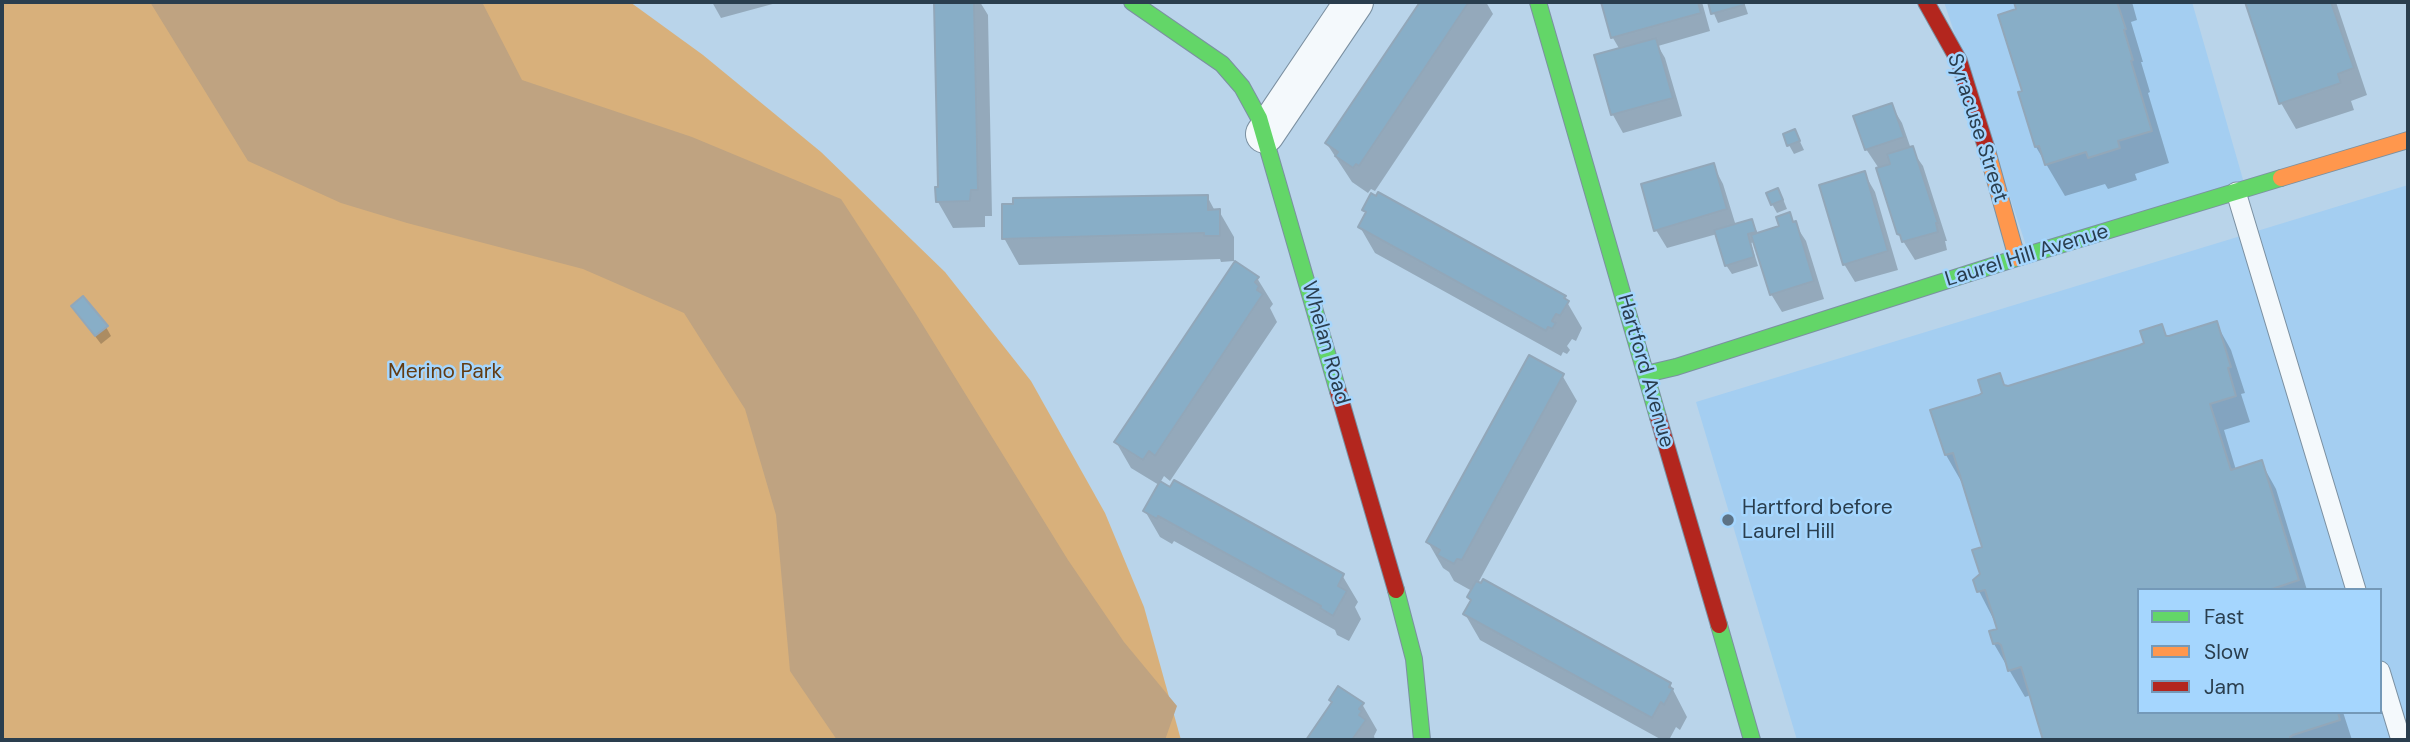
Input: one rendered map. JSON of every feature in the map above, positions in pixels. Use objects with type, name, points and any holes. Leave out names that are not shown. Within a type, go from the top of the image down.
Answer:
[{"type":"street","name":"Whelan Road","points":[[1132,2],[1212,56],[1232,74],[1251,101],[1265,134],[1404,616],[1414,659],[1422,740]]},
{"type":"street","points":[[1265,134],[1354,2]]},
{"type":"street","name":"Hartford Avenue","points":[[1538,2],[1752,740]]},
{"type":"street","name":"Syracuse Street","points":[[1926,2],[1959,61],[2017,258]]},
{"type":"street","name":"Laurel Hill Avenue","points":[[1646,374],[1676,367],[2017,258],[2408,141]]},
{"type":"lane","points":[[2236,192],[2355,588]]},
{"type":"lane","points":[[2382,678],[2401,740]]},
{"type":"shaded area","points":[[150,2],[482,2],[522,80],[692,137],[841,199],[916,314],[1068,560],[1124,642],[1177,706],[1165,740],[837,740],[790,671],[776,515],[745,409],[684,313],[583,269],[341,203],[248,161]]},
{"type":"shaded area","points":[[1944,2],[2192,2],[2246,190],[2030,257]]},
{"type":"shaded area","points":[[2408,185],[2408,740],[1797,740],[1696,402]]},
{"type":"green space","name":"Merino Park","points":[[2,2],[630,2],[703,55],[821,152],[945,272],[1031,381],[1105,513],[1144,607],[1181,740],[2,740]]},
{"type":"building","points":[[934,2],[974,2],[978,190],[971,190],[970,201],[936,202],[935,187],[938,187]]},
{"type":"building","points":[[1420,2],[1469,2],[1359,166],[1356,164],[1353,168],[1335,156],[1338,152],[1325,143]]},
{"type":"building","points":[[1601,2],[1698,2],[1701,13],[1611,38]]},
{"type":"building","points":[[1708,2],[1743,2],[1744,5],[1711,14]]},
{"type":"building","points":[[2014,2],[2117,2],[2152,131],[2118,141],[2120,148],[2088,158],[2086,152],[2045,165],[2039,146],[2035,147],[2018,92],[2022,91],[1998,15],[2016,9]]},
{"type":"building","points":[[2245,2],[2331,2],[2354,68],[2338,74],[2341,83],[2279,104]]},
{"type":"building","points":[[1656,38],[1673,98],[1611,115],[1594,55]]},
{"type":"building","points":[[1892,103],[1904,137],[1865,150],[1853,116]]},
{"type":"building","points":[[1795,129],[1800,141],[1787,146],[1783,134]]},
{"type":"building","points":[[1913,146],[1938,223],[1938,232],[1902,242],[1876,168],[1890,164],[1887,154]]},
{"type":"building","points":[[1714,163],[1727,209],[1654,231],[1641,184]]},
{"type":"building","points":[[1865,171],[1888,251],[1843,265],[1819,185]]},
{"type":"building","points":[[1778,188],[1783,200],[1771,205],[1766,193]]},
{"type":"building","points":[[1378,192],[1566,296],[1564,298],[1569,301],[1560,316],[1556,314],[1552,321],[1556,323],[1552,329],[1548,327],[1546,331],[1358,227],[1366,212],[1362,210],[1371,193],[1376,196]]},
{"type":"building","points":[[1208,195],[1208,210],[1220,209],[1220,236],[1204,236],[1204,233],[1002,239],[1002,204],[1013,204],[1013,198]]},
{"type":"building","points":[[1790,212],[1793,222],[1796,221],[1814,281],[1770,295],[1751,235],[1779,226],[1776,217]]},
{"type":"building","points":[[1752,219],[1756,232],[1748,234],[1754,257],[1725,266],[1714,230]]},
{"type":"building","points":[[1235,261],[1259,277],[1255,282],[1259,286],[1257,290],[1263,294],[1155,456],[1149,451],[1143,460],[1114,442]]},
{"type":"building","points":[[83,296],[108,326],[95,336],[71,306]]},
{"type":"building","points":[[2217,321],[2231,367],[2228,368],[2236,396],[2210,404],[2231,470],[2262,460],[2299,580],[2275,588],[2137,588],[2137,714],[2338,714],[2340,720],[2293,735],[2291,740],[2043,740],[2021,667],[2008,671],[2001,645],[1993,644],[1989,631],[1997,629],[1985,590],[1977,592],[1973,580],[1980,574],[1972,550],[1982,547],[1953,453],[1945,455],[1930,410],[1979,395],[1982,393],[1978,380],[2000,373],[2004,385],[2008,386],[2140,345],[2144,343],[2140,331],[2162,324],[2166,336]]},
{"type":"building","points":[[1529,355],[1564,374],[1462,560],[1457,559],[1454,564],[1437,555],[1440,550],[1426,542]]},
{"type":"building","points":[[1174,480],[1344,574],[1338,586],[1347,591],[1333,616],[1320,608],[1321,606],[1158,516],[1157,519],[1143,511],[1160,481],[1170,487]]},
{"type":"building","points":[[1483,579],[1671,683],[1669,687],[1673,689],[1664,705],[1661,702],[1652,718],[1463,614],[1471,600],[1467,597],[1476,581],[1481,583]]},
{"type":"building","points":[[1338,686],[1364,703],[1359,709],[1362,711],[1359,715],[1366,720],[1352,740],[1306,740],[1332,702],[1329,700]]},
{"type":"traffic: fast","points":[[1132,2],[1222,64],[1242,87],[1259,118],[1338,391]]},
{"type":"traffic: fast","points":[[1538,2],[1658,417]]},
{"type":"traffic: fast","points":[[1646,374],[1676,367],[2017,258],[2281,178]]},
{"type":"traffic: fast","points":[[1396,590],[1414,659],[1422,740]]},
{"type":"traffic: fast","points":[[1719,625],[1752,740]]},
{"type":"traffic: slow","points":[[2281,178],[2408,140]]},
{"type":"traffic: slow","points":[[1986,147],[2017,258]]},
{"type":"traffic: jam","points":[[1926,2],[1959,61],[1986,147]]},
{"type":"traffic: jam","points":[[1338,391],[1396,590]]},
{"type":"traffic: jam","points":[[1658,417],[1719,625]]},
{"type":"place","name":"Hartford before Laurel Hill","points":[[1728,520]]}]
